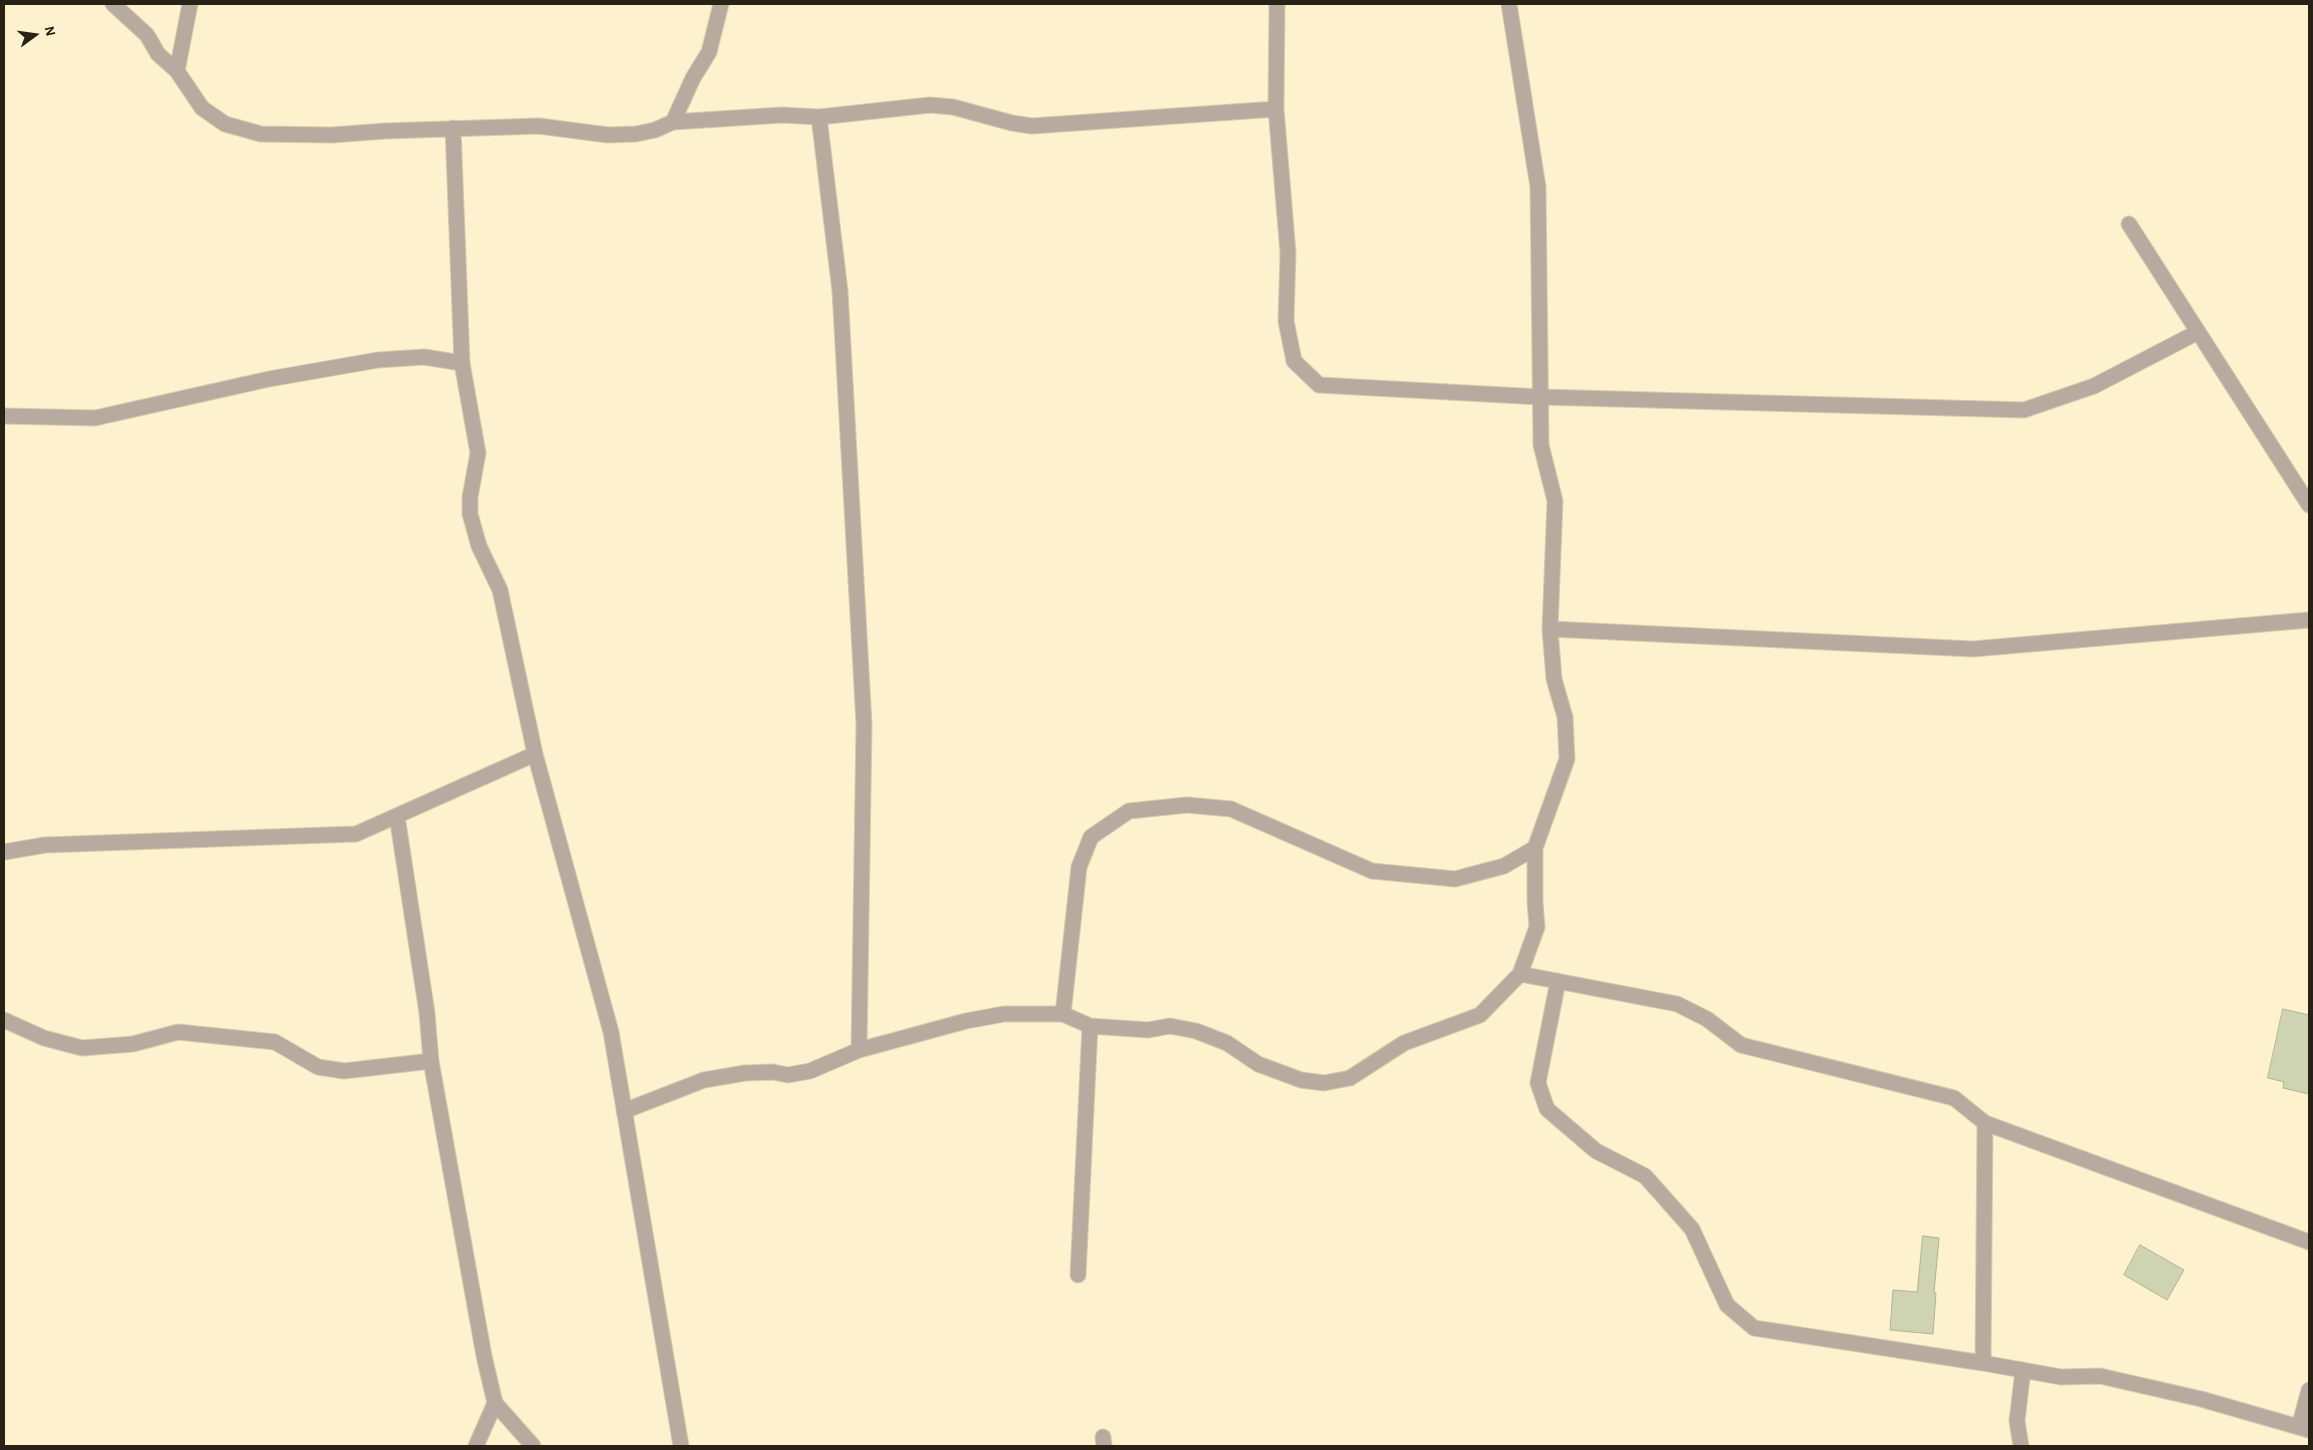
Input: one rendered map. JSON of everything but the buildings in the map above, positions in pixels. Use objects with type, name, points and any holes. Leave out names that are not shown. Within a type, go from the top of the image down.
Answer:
[{"type":"street","points":[[113,4],[147,35],[158,54],[177,71],[202,108],[225,124],[261,134],[332,135],[453,128],[539,126],[608,136],[636,134],[655,130],[673,122],[782,115],[819,117],[930,105],[953,107],[1012,123],[1032,126],[1276,109]]},
{"type":"street","points":[[177,71],[190,4]]},
{"type":"street","points":[[673,122],[693,78],[709,52],[720,4]]},
{"type":"street","points":[[1277,4],[1276,109],[1288,253],[1286,321],[1294,361],[1319,385],[1540,397],[2024,410],[2094,386],[2198,332]]},
{"type":"street","points":[[624,1111],[704,1080],[744,1073],[773,1072],[788,1075],[810,1071],[827,1066],[858,1050],[966,1021],[994,1016],[1063,1014],[1090,1026],[1148,1030],[1170,1026],[1196,1031],[1227,1043],[1258,1064],[1301,1080],[1324,1083],[1350,1078],[1404,1043],[1480,1015],[1520,974],[1537,927],[1535,848],[1567,759],[1564,717],[1554,679],[1550,629],[1555,501],[1541,445],[1538,187],[1509,4]]},
{"type":"street","points":[[819,117],[840,291],[864,724],[858,1050]]},
{"type":"street","points":[[453,128],[462,362],[478,453],[470,497],[470,514],[480,546],[500,590],[535,754],[611,1032],[681,1446]]},
{"type":"street","points":[[2128,224],[2309,505]]},
{"type":"street","points":[[4,416],[95,418],[269,379],[378,360],[424,357],[462,362]]},
{"type":"street","points":[[1550,629],[1973,650],[2309,620]]},
{"type":"street","points":[[4,852],[45,844],[356,834],[535,754]]},
{"type":"street","points":[[1063,1014],[1079,868],[1091,838],[1129,810],[1187,805],[1231,809],[1372,871],[1454,879],[1504,866],[1535,848]]},
{"type":"street","points":[[397,816],[427,1013],[431,1061],[484,1356],[495,1403],[533,1446]]},
{"type":"street","points":[[1520,974],[1677,1004],[1707,1019],[1741,1045],[1954,1098],[1985,1123],[2309,1242]]},
{"type":"street","points":[[1558,981],[1538,1083],[1547,1108],[1596,1151],[1645,1176],[1692,1229],[1727,1305],[1754,1328],[1983,1363],[2061,1377],[2100,1376],[2201,1399],[2304,1428],[2309,1390]]},
{"type":"street","points":[[4,1020],[44,1038],[82,1048],[133,1044],[178,1032],[275,1042],[318,1067],[344,1071],[431,1061]]},
{"type":"street","points":[[1078,1275],[1090,1026]]},
{"type":"street","points":[[1983,1363],[1985,1123]]},
{"type":"street","points":[[2021,1446],[2017,1421],[2023,1370]]},
{"type":"street","points":[[476,1446],[495,1403]]}]
